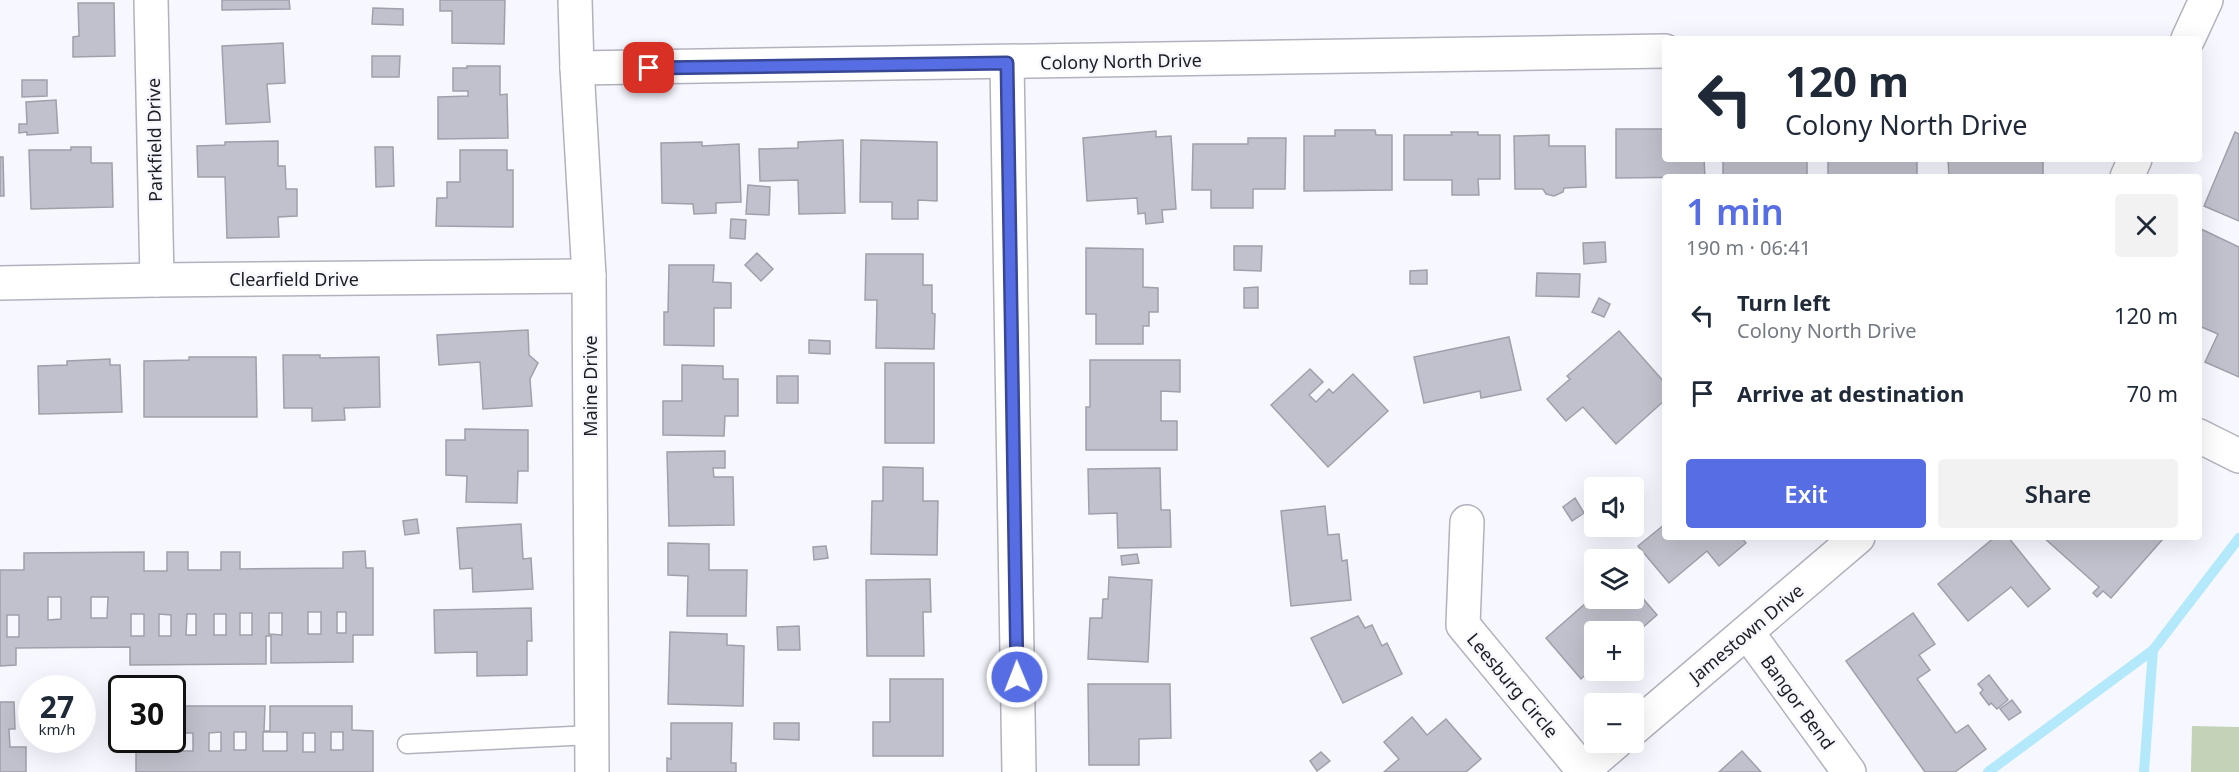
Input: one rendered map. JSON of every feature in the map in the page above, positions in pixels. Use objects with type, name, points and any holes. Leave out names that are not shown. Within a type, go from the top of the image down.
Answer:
[{"type":"street","name":"Parkfield Drive","points":[[151,0],[156,280]]},
{"type":"street","name":"Maine Drive","points":[[575,0],[589,276],[592,772]]},
{"type":"street","points":[[2189,36],[2206,0]]},
{"type":"street","name":"Colony North Drive","points":[[577,68],[1662,51]]},
{"type":"street","points":[[1007,63],[1019,772]]},
{"type":"street","name":"Clearfield Drive","points":[[0,284],[156,280],[589,276]]},
{"type":"street","points":[[2202,438],[2239,456]]},
{"type":"street","name":"Leesburg Circle","points":[[1467,522],[1463,625],[1582,771]]},
{"type":"street","name":"Jamestown Drive","points":[[1644,720],[1854,540]]},
{"type":"street","name":"Bangor Bend","points":[[1747,632],[1849,772]]},
{"type":"street","points":[[1582,771],[1603,753]]},
{"type":"lane","points":[[407,744],[592,735]]},
{"type":"green space","points":[[2192,726],[2239,727],[2239,772],[2191,772]]},
{"type":"building","points":[[222,0],[289,0],[290,9],[222,10]]},
{"type":"building","points":[[440,0],[505,0],[504,44],[452,43],[452,11],[440,11]]},
{"type":"building","points":[[78,3],[114,3],[115,56],[73,57],[73,37],[79,36]]},
{"type":"building","points":[[373,8],[403,9],[403,25],[372,24]]},
{"type":"building","points":[[283,43],[285,83],[267,84],[270,122],[226,124],[222,46]]},
{"type":"building","points":[[372,56],[400,56],[399,77],[372,77]]},
{"type":"building","points":[[467,66],[500,66],[500,95],[507,94],[508,138],[438,139],[438,97],[468,96],[468,91],[453,91],[453,68],[467,68]]},
{"type":"building","points":[[22,80],[47,80],[47,96],[22,97]]},
{"type":"building","points":[[56,100],[58,133],[27,135],[27,132],[19,133],[19,124],[27,124],[26,102]]},
{"type":"building","points":[[1616,129],[1662,129],[1662,162],[1704,162],[1705,174],[1662,174],[1662,177],[1616,178]]},
{"type":"building","points":[[1335,130],[1375,130],[1376,135],[1392,135],[1392,190],[1304,191],[1304,136],[1335,136]]},
{"type":"building","points":[[1156,131],[1156,137],[1171,136],[1176,209],[1162,210],[1163,222],[1146,224],[1145,213],[1138,214],[1137,198],[1087,201],[1083,138]]},
{"type":"building","points":[[1451,132],[1500,135],[1500,179],[1478,179],[1479,195],[1452,195],[1452,180],[1404,180],[1404,135],[1452,135]]},
{"type":"building","points":[[2235,132],[2239,134],[2239,221],[2204,206]]},
{"type":"building","points":[[1549,135],[1549,146],[1585,146],[1586,187],[1564,188],[1563,192],[1554,196],[1546,194],[1543,189],[1515,189],[1514,136]]},
{"type":"building","points":[[1248,138],[1286,138],[1285,189],[1253,189],[1253,208],[1211,208],[1211,190],[1192,190],[1193,144],[1248,144]]},
{"type":"building","points":[[843,140],[845,213],[799,214],[798,180],[760,181],[759,149],[798,148],[798,142]]},
{"type":"building","points":[[861,140],[937,142],[937,201],[918,200],[918,219],[892,219],[892,202],[860,202]]},
{"type":"building","points":[[278,141],[278,166],[285,166],[286,189],[297,189],[297,216],[278,217],[279,237],[227,238],[225,177],[198,177],[197,146],[225,145],[225,142]]},
{"type":"building","points":[[702,142],[702,146],[739,144],[741,202],[716,203],[716,213],[694,214],[693,204],[662,203],[661,143]]},
{"type":"building","points":[[71,147],[91,147],[91,163],[112,163],[113,207],[31,209],[29,150],[71,150]]},
{"type":"building","points":[[375,147],[393,147],[394,186],[376,187]]},
{"type":"building","points":[[460,150],[507,150],[507,170],[513,170],[513,227],[436,226],[437,198],[447,198],[447,182],[460,182]]},
{"type":"building","points":[[0,157],[3,157],[4,196],[0,196]]},
{"type":"building","points":[[1723,162],[1807,162],[1807,174],[1723,174]]},
{"type":"building","points":[[1828,162],[1917,162],[1917,174],[1828,174]]},
{"type":"building","points":[[1948,162],[2043,162],[2043,174],[1949,174]]},
{"type":"building","points":[[748,185],[770,187],[769,215],[746,214]]},
{"type":"building","points":[[731,219],[746,220],[745,239],[730,238]]},
{"type":"building","points":[[2202,229],[2239,247],[2239,377],[2205,362],[2218,334],[2202,327]]},
{"type":"building","points":[[1605,242],[1606,262],[1584,264],[1583,243]]},
{"type":"building","points":[[1234,246],[1262,246],[1261,271],[1234,270]]},
{"type":"building","points":[[1086,248],[1143,249],[1143,287],[1158,288],[1158,312],[1149,312],[1149,326],[1143,326],[1143,344],[1096,344],[1096,314],[1086,314]]},
{"type":"building","points":[[757,253],[773,269],[761,281],[745,265]]},
{"type":"building","points":[[866,254],[923,254],[923,285],[932,285],[932,313],[935,314],[934,349],[876,348],[877,300],[865,300]]},
{"type":"building","points":[[669,265],[714,265],[713,282],[731,283],[731,308],[714,308],[714,346],[664,345],[664,312],[668,312]]},
{"type":"building","points":[[1427,270],[1427,284],[1410,284],[1410,271]]},
{"type":"building","points":[[1537,273],[1580,274],[1579,297],[1536,296]]},
{"type":"building","points":[[1258,287],[1258,308],[1244,308],[1244,288]]},
{"type":"building","points":[[1599,298],[1610,304],[1604,317],[1592,312]]},
{"type":"building","points":[[528,330],[529,355],[538,363],[530,379],[532,406],[483,409],[480,362],[439,365],[437,335]]},
{"type":"building","points":[[1619,331],[1662,380],[1662,403],[1616,444],[1583,407],[1566,421],[1547,399],[1570,379],[1567,376]]},
{"type":"building","points":[[1509,337],[1521,390],[1481,398],[1480,391],[1424,403],[1414,357]]},
{"type":"building","points":[[809,340],[830,341],[830,354],[809,353]]},
{"type":"building","points":[[283,355],[320,355],[320,358],[379,357],[380,407],[344,408],[345,420],[312,421],[312,408],[284,408]]},
{"type":"building","points":[[189,357],[256,357],[257,417],[144,417],[144,361],[189,360]]},
{"type":"building","points":[[110,359],[110,365],[120,365],[122,412],[39,414],[38,366],[67,365],[67,361]]},
{"type":"building","points":[[1090,360],[1180,360],[1180,392],[1161,391],[1161,421],[1177,421],[1177,450],[1086,450],[1086,407],[1090,407]]},
{"type":"building","points":[[885,363],[934,363],[934,443],[885,443]]},
{"type":"building","points":[[682,365],[723,366],[723,379],[738,379],[738,416],[725,416],[724,436],[663,435],[663,401],[682,401]]},
{"type":"building","points":[[1310,369],[1323,382],[1309,395],[1316,402],[1329,389],[1333,393],[1353,374],[1388,411],[1328,467],[1271,405]]},
{"type":"building","points":[[777,376],[798,376],[798,403],[777,403]]},
{"type":"building","points":[[465,429],[528,430],[528,471],[518,471],[517,503],[466,502],[467,476],[446,475],[446,440],[465,440]]},
{"type":"building","points":[[725,451],[725,468],[713,468],[714,477],[733,477],[734,525],[669,526],[667,452]]},
{"type":"building","points":[[883,467],[923,468],[923,501],[938,501],[937,555],[871,554],[872,501],[883,501]]},
{"type":"building","points":[[1160,468],[1161,510],[1170,510],[1171,547],[1118,548],[1117,513],[1089,514],[1088,469]]},
{"type":"building","points":[[1575,498],[1584,513],[1572,521],[1563,507]]},
{"type":"building","points":[[1325,506],[1328,535],[1339,534],[1342,561],[1347,560],[1351,600],[1291,606],[1281,511]]},
{"type":"building","points":[[417,519],[419,533],[405,535],[403,521]]},
{"type":"building","points":[[521,524],[523,559],[531,558],[533,589],[473,592],[472,568],[460,569],[457,528]]},
{"type":"building","points":[[1662,526],[1662,540],[1744,540],[1746,543],[1719,566],[1707,551],[1669,583],[1644,553],[1644,549],[1638,546]]},
{"type":"building","points":[[1991,540],[2010,540],[2050,589],[2028,607],[2011,587],[1968,621],[1938,584]]},
{"type":"building","points":[[2046,540],[2162,540],[2111,598],[2103,591],[2097,597],[2093,593],[2099,587]]},
{"type":"building","points":[[668,543],[709,544],[709,570],[747,570],[746,616],[687,616],[688,576],[668,575]]},
{"type":"building","points":[[826,546],[828,558],[814,560],[813,547]]},
{"type":"building","points":[[365,551],[366,568],[373,568],[373,635],[353,635],[353,662],[271,663],[271,636],[266,636],[266,664],[130,665],[130,647],[16,648],[16,665],[0,666],[0,570],[24,570],[24,553],[144,552],[144,571],[167,571],[167,552],[188,552],[188,570],[221,570],[221,552],[240,552],[240,569],[343,568],[343,552]],"holes":[[[48,597],[61,597],[61,619],[48,620]],[[91,597],[108,597],[107,618],[91,618]],[[308,612],[321,612],[321,634],[308,634]],[[337,612],[346,612],[346,633],[337,633]],[[240,613],[252,613],[252,635],[240,635]],[[269,613],[282,613],[282,635],[269,634]],[[131,614],[144,614],[144,636],[131,636]],[[159,614],[171,615],[171,636],[159,636]],[[187,614],[196,614],[196,635],[186,635]],[[214,614],[226,614],[226,635],[214,635]],[[7,615],[19,615],[19,637],[7,637]]]},
{"type":"building","points":[[1137,554],[1139,563],[1122,565],[1121,556]]},
{"type":"building","points":[[1109,577],[1152,580],[1148,662],[1088,659],[1090,618],[1102,618],[1103,599],[1108,599]]},
{"type":"building","points":[[930,579],[931,612],[923,612],[924,656],[867,656],[866,580]]},
{"type":"building","points":[[1644,600],[1657,615],[1644,626],[1644,621],[1584,621],[1584,676],[1581,679],[1546,638],[1584,605],[1584,609],[1644,609]]},
{"type":"building","points":[[531,608],[532,641],[527,641],[527,675],[477,676],[477,652],[435,653],[434,610]]},
{"type":"building","points":[[1913,613],[1935,644],[1919,655],[1930,670],[1917,679],[1956,733],[1968,725],[1986,749],[1955,772],[1925,772],[1846,661]]},
{"type":"building","points":[[1358,616],[1365,628],[1372,625],[1382,646],[1387,643],[1402,674],[1343,703],[1311,638]]},
{"type":"building","points":[[799,626],[800,650],[778,650],[777,627]]},
{"type":"building","points":[[670,632],[727,634],[727,645],[744,646],[743,706],[668,704]]},
{"type":"building","points":[[1989,675],[2008,700],[1997,709],[1991,703],[1989,705],[1980,693],[1983,690],[1978,684]]},
{"type":"building","points":[[890,679],[943,679],[943,756],[873,756],[873,722],[890,722]]},
{"type":"building","points":[[1088,684],[1170,684],[1171,738],[1139,739],[1139,765],[1089,765]]},
{"type":"building","points":[[2012,700],[2021,712],[2009,720],[2000,709]]},
{"type":"building","points":[[0,702],[14,702],[15,729],[9,729],[10,747],[18,747],[18,753],[26,753],[26,772],[0,772]]},
{"type":"building","points":[[186,706],[265,706],[264,731],[270,731],[270,706],[352,706],[352,730],[373,731],[373,772],[136,772],[136,753],[193,751],[193,733],[186,733]],"holes":[[[221,732],[221,751],[209,751],[209,733]],[[234,732],[246,732],[246,750],[234,750]],[[263,732],[287,732],[287,751],[263,751]],[[331,732],[343,732],[343,750],[331,750]],[[303,733],[315,733],[315,752],[303,752]]]},
{"type":"building","points":[[1412,717],[1427,735],[1446,719],[1481,759],[1466,772],[1384,772],[1399,759],[1384,742]]},
{"type":"building","points":[[671,723],[732,723],[731,763],[736,763],[736,772],[667,772],[667,758],[671,759]]},
{"type":"building","points":[[774,723],[799,723],[799,740],[774,739]]},
{"type":"building","points":[[1742,751],[1761,772],[1719,772]]},
{"type":"building","points":[[1321,752],[1330,761],[1317,771],[1310,761]]},
{"type":"waterway","points":[[1988,772],[2153,650],[2239,538]]},
{"type":"waterway","points":[[2144,772],[2153,650]]},
{"type":"route","points":[[649,68],[1007,63],[1017,677]]}]
